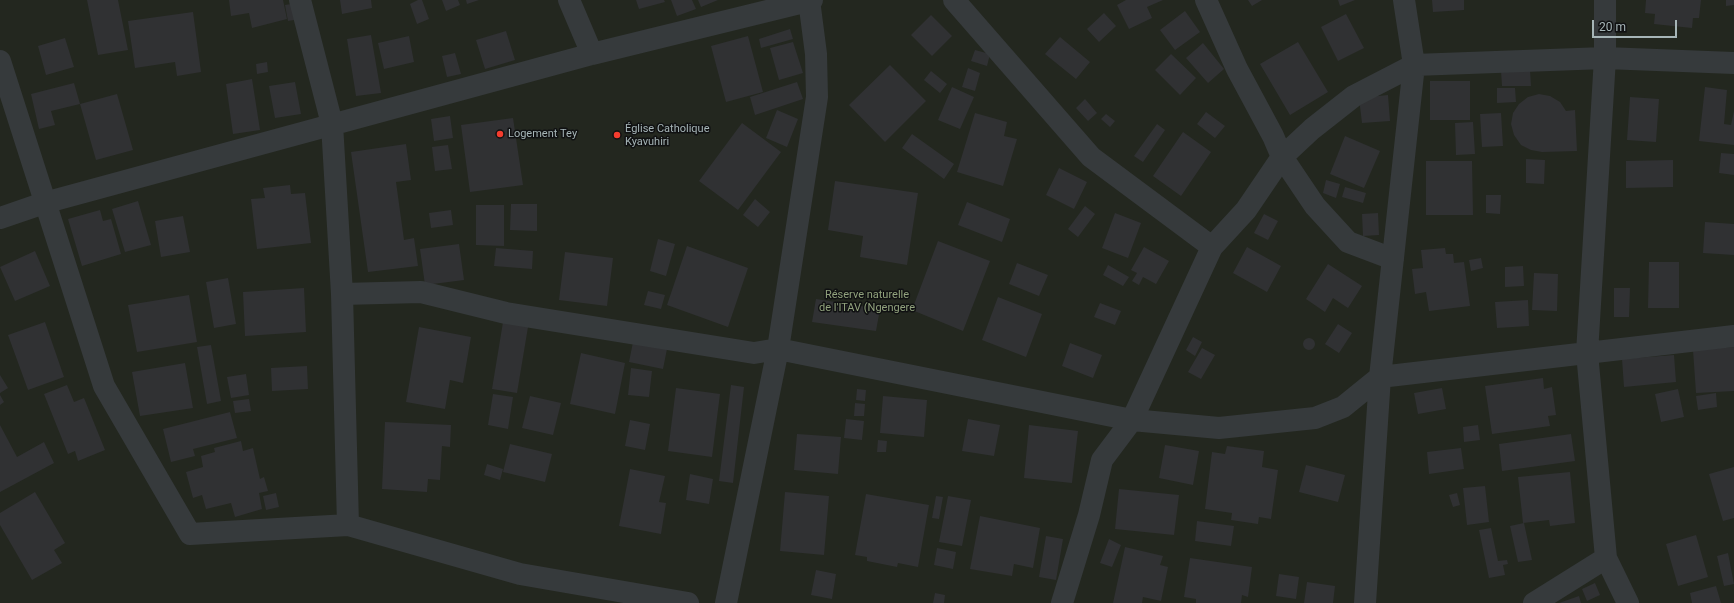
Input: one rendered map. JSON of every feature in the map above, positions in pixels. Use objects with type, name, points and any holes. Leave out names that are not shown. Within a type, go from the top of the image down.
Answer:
[{"type":"street","points":[[300,0],[332,124],[342,294],[348,524]]},
{"type":"street","points":[[569,0],[592,54]]},
{"type":"street","points":[[0,218],[44,203],[592,54],[810,0],[816,54],[817,97],[778,349],[726,603]]},
{"type":"street","points":[[954,0],[1091,157],[1212,247]]},
{"type":"street","points":[[1206,0],[1236,69],[1273,136],[1282,157],[1315,206],[1348,242],[1393,259]]},
{"type":"street","points":[[1365,603],[1380,377],[1414,65],[1404,0]]},
{"type":"street","points":[[1605,0],[1605,58],[1587,353],[1606,558],[1628,603]]},
{"type":"street","points":[[1062,603],[1089,515],[1102,460],[1132,420],[1212,247],[1246,210],[1282,157],[1312,129],[1354,96],[1414,65],[1605,58],[1734,63]]},
{"type":"street","points":[[0,61],[44,203],[104,386],[190,534],[348,524],[520,574],[688,603]]},
{"type":"street","points":[[342,294],[421,292],[506,313],[747,352],[754,353],[778,349],[1132,420],[1219,428],[1314,418],[1343,407],[1380,377],[1734,336]]},
{"type":"street","points":[[1534,603],[1606,558]]},
{"type":"green space","name":"Réserve naturelle de l'ITAV (Ngengere","points":[[0,0],[1734,0],[1734,603],[0,603]]},
{"type":"building","points":[[87,0],[118,0],[128,50],[98,55]]},
{"type":"building","points":[[229,0],[283,0],[287,19],[252,28],[249,13],[231,16]]},
{"type":"building","points":[[340,0],[371,0],[372,8],[342,14]]},
{"type":"building","points":[[418,0],[422,0],[429,19],[417,24],[410,4]]},
{"type":"building","points":[[442,0],[458,0],[460,5],[446,11]]},
{"type":"building","points":[[466,0],[479,0],[467,4]]},
{"type":"building","points":[[636,0],[664,0],[665,2],[639,9]]},
{"type":"building","points":[[671,0],[692,0],[696,9],[677,16]]},
{"type":"building","points":[[698,0],[718,0],[701,7]]},
{"type":"building","points":[[1126,0],[1163,0],[1147,7],[1152,18],[1129,29],[1117,5]]},
{"type":"building","points":[[1248,0],[1262,0],[1252,6]]},
{"type":"building","points":[[1338,0],[1355,0],[1340,6]]},
{"type":"building","points":[[1432,0],[1464,0],[1464,10],[1433,12]]},
{"type":"building","points":[[1646,0],[1701,0],[1699,18],[1693,18],[1692,28],[1654,24],[1655,14],[1645,13]]},
{"type":"building","points":[[1726,0],[1734,0],[1734,5],[1726,6]]},
{"type":"building","points":[[297,3],[300,19],[288,21],[285,5]]},
{"type":"building","points":[[1185,11],[1200,32],[1175,50],[1160,30]]},
{"type":"building","points":[[193,12],[201,72],[177,76],[175,62],[135,68],[128,21]]},
{"type":"building","points":[[1104,13],[1116,26],[1099,42],[1087,29]]},
{"type":"building","points":[[1346,14],[1364,48],[1338,61],[1321,27]]},
{"type":"building","points":[[931,15],[952,36],[932,56],[911,35]]},
{"type":"building","points":[[790,29],[793,39],[761,48],[759,39]]},
{"type":"building","points":[[506,31],[515,60],[485,69],[476,40]]},
{"type":"building","points":[[371,35],[381,93],[356,96],[347,39]]},
{"type":"building","points":[[409,36],[414,62],[384,69],[378,43]]},
{"type":"building","points":[[748,36],[763,92],[726,102],[711,46]]},
{"type":"building","points":[[1060,37],[1090,62],[1076,79],[1045,54]]},
{"type":"building","points":[[65,38],[74,67],[46,75],[38,46]]},
{"type":"building","points":[[793,42],[803,73],[779,80],[770,48]]},
{"type":"building","points":[[1298,42],[1328,92],[1290,115],[1260,64]]},
{"type":"building","points":[[1203,43],[1224,69],[1208,83],[1186,58]]},
{"type":"building","points":[[975,50],[990,54],[987,66],[971,61]]},
{"type":"building","points":[[455,53],[461,74],[447,77],[442,56]]},
{"type":"building","points":[[1171,54],[1196,78],[1180,95],[1155,70]]},
{"type":"building","points":[[267,62],[268,72],[257,74],[256,64]]},
{"type":"building","points":[[890,65],[926,101],[885,142],[849,105]]},
{"type":"building","points":[[968,68],[980,73],[975,91],[962,87]]},
{"type":"building","points":[[1530,70],[1531,86],[1502,86],[1501,71]]},
{"type":"building","points":[[931,71],[947,84],[940,93],[924,80]]},
{"type":"building","points":[[252,79],[260,130],[233,134],[226,84]]},
{"type":"building","points":[[1430,81],[1470,81],[1470,120],[1430,120]]},
{"type":"building","points":[[295,82],[301,114],[275,118],[269,86]]},
{"type":"building","points":[[797,82],[803,99],[755,115],[750,97]]},
{"type":"building","points":[[74,83],[80,104],[51,111],[55,125],[39,129],[31,94]]},
{"type":"building","points":[[952,87],[974,97],[960,129],[938,120]]},
{"type":"building","points":[[1705,87],[1727,90],[1724,124],[1731,125],[1734,111],[1734,145],[1699,141]]},
{"type":"building","points":[[1497,88],[1515,88],[1516,102],[1497,103]]},
{"type":"building","points":[[117,94],[133,150],[96,160],[80,104]]},
{"type":"building","points":[[1539,94],[1550,96],[1560,102],[1566,111],[1575,110],[1577,151],[1542,152],[1531,150],[1521,145],[1514,135],[1511,124],[1513,113],[1519,104],[1528,97]]},
{"type":"building","points":[[1388,95],[1390,121],[1362,123],[1359,98]]},
{"type":"building","points":[[1630,97],[1659,99],[1656,142],[1627,140]]},
{"type":"building","points":[[1085,99],[1097,113],[1088,121],[1076,108]]},
{"type":"building","points":[[777,110],[798,119],[787,147],[766,138]]},
{"type":"building","points":[[1206,112],[1225,126],[1215,138],[1197,124]]},
{"type":"building","points":[[975,113],[1007,122],[1004,136],[1017,139],[1003,186],[957,172]]},
{"type":"building","points":[[1501,113],[1503,146],[1482,147],[1480,114]]},
{"type":"building","points":[[1106,114],[1115,121],[1110,127],[1101,119]]},
{"type":"building","points":[[450,116],[453,138],[434,141],[431,119]]},
{"type":"building","points":[[513,118],[523,185],[470,192],[461,125]]},
{"type":"building","points":[[1473,122],[1475,154],[1456,155],[1455,123]]},
{"type":"building","points":[[742,123],[781,152],[738,210],[699,181]]},
{"type":"building","points":[[1157,124],[1165,130],[1143,162],[1134,156]]},
{"type":"building","points":[[1183,132],[1211,152],[1181,196],[1153,176]]},
{"type":"building","points":[[912,134],[954,164],[944,179],[902,148]]},
{"type":"building","points":[[1345,136],[1380,151],[1364,188],[1330,174]]},
{"type":"building","points":[[406,144],[411,180],[396,182],[404,240],[414,238],[418,266],[368,272],[351,152]]},
{"type":"building","points":[[448,145],[452,169],[435,171],[432,147]]},
{"type":"building","points":[[1721,153],[1734,154],[1734,175],[1719,173]]},
{"type":"building","points":[[1526,159],[1545,160],[1544,184],[1526,183]]},
{"type":"building","points":[[1673,160],[1673,187],[1626,188],[1626,161]]},
{"type":"building","points":[[1426,161],[1472,161],[1473,215],[1426,215]]},
{"type":"building","points":[[1059,168],[1087,182],[1074,209],[1046,195]]},
{"type":"building","points":[[1326,180],[1340,184],[1336,198],[1323,193]]},
{"type":"building","points":[[835,181],[918,193],[907,265],[860,257],[863,236],[828,230]]},
{"type":"building","points":[[290,185],[291,194],[305,193],[311,243],[257,249],[251,199],[265,198],[263,188]]},
{"type":"building","points":[[1345,187],[1366,193],[1363,203],[1342,197]]},
{"type":"building","points":[[1486,195],[1501,195],[1500,214],[1486,213]]},
{"type":"building","points":[[755,199],[770,212],[758,227],[743,215]]},
{"type":"building","points":[[138,201],[151,245],[125,252],[112,209]]},
{"type":"building","points":[[967,202],[1010,219],[1002,242],[958,225]]},
{"type":"building","points":[[511,204],[537,204],[537,231],[510,230]]},
{"type":"building","points":[[476,205],[504,205],[504,246],[476,245]]},
{"type":"building","points":[[1085,206],[1095,214],[1078,237],[1068,229]]},
{"type":"building","points":[[100,210],[103,221],[111,219],[121,254],[82,266],[68,219]]},
{"type":"building","points":[[451,210],[453,225],[431,228],[429,213]]},
{"type":"building","points":[[1115,213],[1141,223],[1128,258],[1102,248]]},
{"type":"building","points":[[1378,213],[1379,235],[1363,236],[1362,214]]},
{"type":"building","points":[[1264,214],[1278,221],[1268,240],[1254,233]]},
{"type":"building","points":[[183,216],[190,252],[161,257],[155,221]]},
{"type":"building","points":[[1705,222],[1734,224],[1734,255],[1703,253]]},
{"type":"building","points":[[658,239],[675,244],[666,276],[650,271]]},
{"type":"building","points":[[938,241],[990,261],[963,331],[912,310]]},
{"type":"building","points":[[459,244],[464,280],[425,285],[420,249]]},
{"type":"building","points":[[687,246],[748,268],[728,327],[667,305]]},
{"type":"building","points":[[1144,247],[1169,261],[1156,284],[1143,277],[1139,285],[1132,281],[1137,273],[1131,270]]},
{"type":"building","points":[[1247,247],[1281,266],[1267,292],[1233,273]]},
{"type":"building","points":[[496,248],[533,251],[532,269],[494,266]]},
{"type":"building","points":[[1445,248],[1446,254],[1453,254],[1454,263],[1464,262],[1470,306],[1429,311],[1426,292],[1415,294],[1412,269],[1423,268],[1421,250]]},
{"type":"building","points":[[35,251],[50,286],[15,301],[0,267]]},
{"type":"building","points":[[565,252],[613,258],[607,306],[559,300]]},
{"type":"building","points":[[1481,258],[1483,268],[1471,271],[1469,260]]},
{"type":"building","points":[[1649,262],[1679,262],[1679,308],[1648,308]]},
{"type":"building","points":[[1017,263],[1048,275],[1039,296],[1009,284]]},
{"type":"building","points":[[1328,264],[1362,286],[1348,308],[1333,298],[1325,312],[1306,299]]},
{"type":"building","points":[[1108,265],[1129,277],[1123,286],[1103,275]]},
{"type":"building","points":[[1523,266],[1524,286],[1505,287],[1505,267]]},
{"type":"building","points":[[1534,273],[1558,274],[1557,311],[1532,310]]},
{"type":"building","points":[[228,278],[236,324],[214,328],[206,282]]},
{"type":"building","points":[[304,288],[306,332],[245,336],[243,292]]},
{"type":"building","points":[[1614,288],[1630,288],[1629,317],[1614,317]]},
{"type":"building","points":[[648,291],[665,295],[661,309],[644,305]]},
{"type":"building","points":[[189,295],[197,342],[137,352],[128,305]]},
{"type":"building","points":[[998,297],[1042,314],[1026,357],[982,340]]},
{"type":"building","points":[[816,299],[880,309],[876,331],[812,322]]},
{"type":"building","points":[[1528,300],[1529,326],[1497,328],[1495,302]]},
{"type":"building","points":[[1100,303],[1121,311],[1115,325],[1094,317]]},
{"type":"building","points":[[504,316],[529,321],[517,393],[492,389]]},
{"type":"building","points":[[45,322],[64,377],[28,390],[8,335]]},
{"type":"building","points":[[1338,324],[1352,333],[1339,353],[1325,344]]},
{"type":"building","points":[[419,327],[471,337],[463,383],[450,380],[445,409],[406,402]]},
{"type":"building","points":[[1193,337],[1202,342],[1195,356],[1186,350]]},
{"type":"building","points":[[1307,338],[1311,338],[1315,344],[1311,350],[1307,350],[1303,346],[1303,342]]},
{"type":"building","points":[[633,342],[667,349],[663,369],[629,362]]},
{"type":"building","points":[[1070,343],[1102,355],[1093,378],[1062,366]]},
{"type":"building","points":[[211,345],[221,401],[207,404],[197,347]]},
{"type":"building","points":[[1734,347],[1734,391],[1696,393],[1693,350]]},
{"type":"building","points":[[1202,348],[1215,355],[1201,379],[1188,372]]},
{"type":"building","points":[[581,353],[625,363],[615,414],[570,404]]},
{"type":"building","points":[[1674,355],[1676,382],[1624,387],[1622,359]]},
{"type":"building","points":[[185,363],[193,408],[140,416],[132,372]]},
{"type":"building","points":[[307,366],[308,389],[272,391],[271,368]]},
{"type":"building","points":[[631,368],[652,371],[649,397],[628,395]]},
{"type":"building","points":[[246,374],[249,395],[231,398],[227,377]]},
{"type":"building","points":[[0,375],[8,388],[0,393]]},
{"type":"building","points":[[1543,378],[1544,389],[1552,387],[1556,415],[1548,416],[1550,426],[1492,434],[1485,386]]},
{"type":"building","points":[[67,385],[74,402],[84,398],[105,450],[78,461],[75,451],[68,454],[44,394]]},
{"type":"building","points":[[731,385],[744,387],[733,483],[719,481]]},
{"type":"building","points":[[676,388],[720,394],[712,457],[668,451]]},
{"type":"building","points":[[1442,388],[1446,409],[1418,414],[1414,393]]},
{"type":"building","points":[[857,389],[866,390],[865,401],[856,400]]},
{"type":"building","points":[[1678,389],[1684,417],[1661,422],[1655,394]]},
{"type":"building","points":[[1716,393],[1717,407],[1698,410],[1696,396]]},
{"type":"building","points":[[493,394],[513,397],[508,429],[488,425]]},
{"type":"building","points":[[0,395],[4,402],[0,405]]},
{"type":"building","points":[[530,396],[561,403],[553,435],[522,428]]},
{"type":"building","points":[[883,396],[927,400],[924,437],[880,433]]},
{"type":"building","points":[[249,399],[251,411],[235,413],[233,401]]},
{"type":"building","points":[[855,403],[865,404],[864,416],[854,416]]},
{"type":"building","points":[[230,412],[237,438],[193,449],[195,456],[171,462],[163,429]]},
{"type":"building","points":[[846,419],[864,421],[862,440],[844,438]]},
{"type":"building","points":[[968,419],[1000,425],[994,456],[962,451]]},
{"type":"building","points":[[630,420],[650,424],[645,450],[625,446]]},
{"type":"building","points":[[385,422],[451,425],[450,447],[442,446],[440,480],[428,479],[427,492],[382,489]]},
{"type":"building","points":[[0,425],[17,457],[44,442],[54,463],[0,492]]},
{"type":"building","points":[[1029,425],[1078,431],[1072,483],[1024,478]]},
{"type":"building","points":[[1478,425],[1480,440],[1464,442],[1463,427]]},
{"type":"building","points":[[797,434],[841,437],[838,474],[794,470]]},
{"type":"building","points":[[1571,434],[1575,461],[1502,471],[1499,444]]},
{"type":"building","points":[[878,440],[887,441],[886,452],[877,452]]},
{"type":"building","points":[[241,441],[243,451],[253,448],[260,479],[264,477],[268,491],[259,493],[262,509],[235,517],[231,503],[206,509],[202,495],[193,498],[186,472],[203,467],[201,456],[215,452],[214,448]]},
{"type":"building","points":[[510,444],[552,454],[545,482],[503,472]]},
{"type":"building","points":[[1165,445],[1199,451],[1193,485],[1159,478]]},
{"type":"building","points":[[1227,446],[1264,451],[1262,467],[1278,470],[1271,519],[1259,517],[1258,524],[1231,520],[1232,513],[1205,509],[1212,452],[1225,454]]},
{"type":"building","points":[[1461,448],[1464,469],[1429,474],[1427,452]]},
{"type":"building","points":[[487,464],[503,469],[500,480],[484,475]]},
{"type":"building","points":[[1306,465],[1345,475],[1338,502],[1299,492]]},
{"type":"building","points":[[1734,467],[1734,518],[1723,521],[1709,474]]},
{"type":"building","points":[[630,469],[665,476],[659,502],[666,503],[661,534],[619,526]]},
{"type":"building","points":[[1570,472],[1575,523],[1550,526],[1549,520],[1523,523],[1518,477]]},
{"type":"building","points":[[690,474],[713,479],[709,504],[686,500]]},
{"type":"building","points":[[1485,486],[1489,522],[1467,525],[1463,488]]},
{"type":"building","points":[[1119,489],[1179,495],[1174,535],[1115,529]]},
{"type":"building","points":[[35,492],[65,543],[54,550],[62,563],[32,580],[0,525],[0,513]]},
{"type":"building","points":[[785,492],[829,496],[824,555],[780,551]]},
{"type":"building","points":[[276,493],[279,507],[266,510],[263,496]]},
{"type":"building","points":[[1457,493],[1460,505],[1453,507],[1449,495]]},
{"type":"building","points":[[866,494],[929,505],[918,567],[898,563],[897,567],[867,561],[867,557],[855,555]]},
{"type":"building","points":[[936,496],[943,497],[939,519],[932,518]]},
{"type":"building","points":[[948,496],[971,500],[962,546],[939,542]]},
{"type":"building","points":[[980,516],[1040,528],[1033,568],[1014,564],[1012,576],[970,569]]},
{"type":"building","points":[[1197,521],[1234,526],[1231,546],[1195,541]]},
{"type":"building","points":[[1524,523],[1532,560],[1518,562],[1510,526]]},
{"type":"building","points":[[1491,528],[1498,561],[1507,560],[1508,564],[1503,565],[1505,575],[1489,578],[1479,530]]},
{"type":"building","points":[[1696,535],[1708,577],[1678,586],[1666,544]]},
{"type":"building","points":[[1046,536],[1063,539],[1056,580],[1039,577]]},
{"type":"building","points":[[1109,539],[1121,545],[1112,567],[1100,563]]},
{"type":"building","points":[[1125,547],[1163,556],[1160,565],[1168,567],[1161,601],[1143,597],[1142,603],[1113,603]]},
{"type":"building","points":[[937,548],[956,552],[953,569],[934,565]]},
{"type":"building","points":[[1728,553],[1734,584],[1724,586],[1717,556]]},
{"type":"building","points":[[1190,558],[1252,567],[1248,597],[1242,595],[1241,603],[1196,603],[1196,599],[1184,597]]},
{"type":"building","points":[[816,570],[836,574],[832,599],[811,595]]},
{"type":"building","points":[[1279,574],[1299,577],[1296,599],[1276,596]]},
{"type":"building","points":[[1307,582],[1335,586],[1333,603],[1304,603]]},
{"type":"building","points":[[1595,583],[1600,595],[1587,601],[1582,589]]},
{"type":"building","points":[[1716,586],[1721,603],[1692,603],[1690,593]]},
{"type":"building","points":[[935,593],[945,595],[944,603],[933,603]]},
{"type":"building","points":[[1579,596],[1581,603],[1559,603]]},
{"type":"place","name":"Logement Tey","points":[[500,134]]},
{"type":"place","name":"Église Catholique Kyavuhiri","points":[[617,135]]}]
